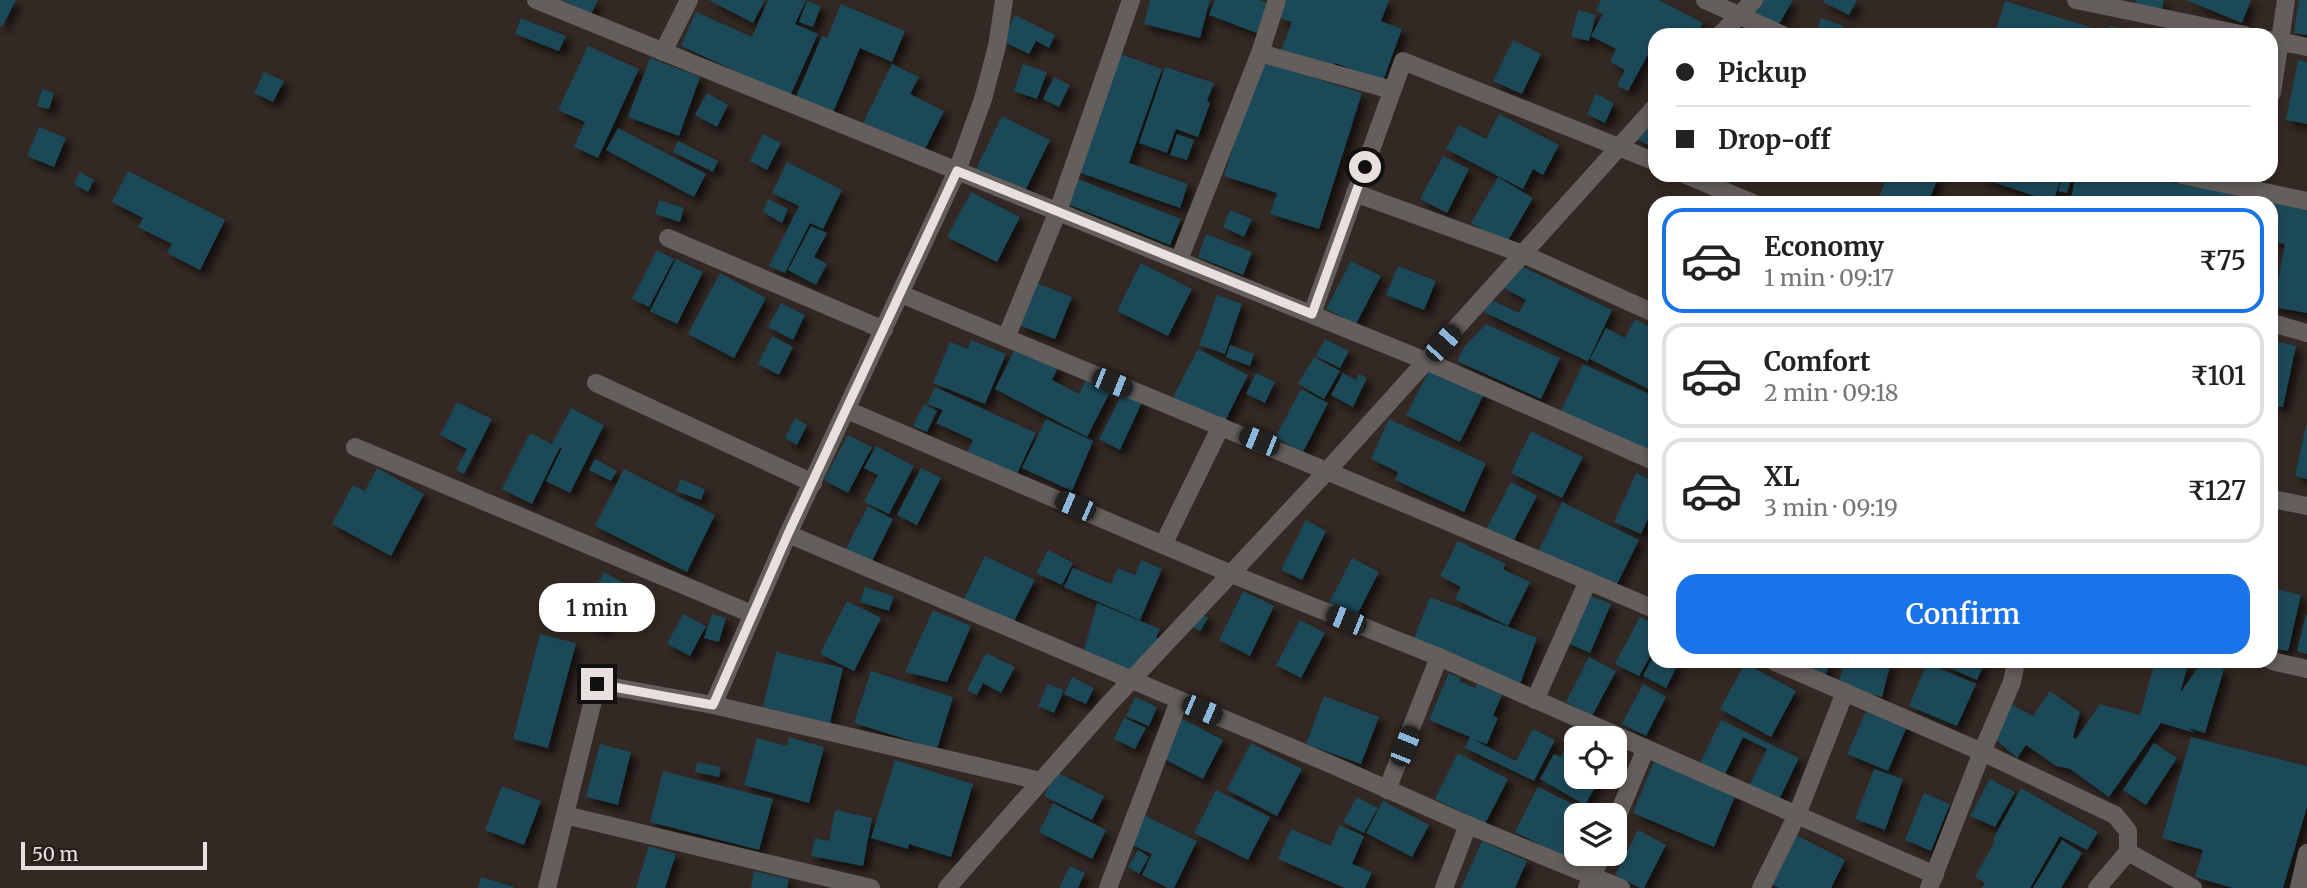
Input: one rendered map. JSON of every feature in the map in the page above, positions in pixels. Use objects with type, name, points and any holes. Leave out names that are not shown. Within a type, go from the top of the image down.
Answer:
[{"type":"street","points":[[536,0],[1426,361],[1648,458]]},
{"type":"street","points":[[663,52],[688,0]]},
{"type":"street","points":[[713,705],[788,534],[957,171],[983,99],[997,46],[1004,0]]},
{"type":"street","points":[[1006,338],[1058,211],[1131,0]]},
{"type":"street","points":[[1179,260],[1260,53],[1277,0]]},
{"type":"street","points":[[1705,0],[1769,28]]},
{"type":"street","points":[[1727,28],[1754,0]]},
{"type":"street","points":[[2076,0],[2211,28]]},
{"type":"street","points":[[2278,33],[2286,0]]},
{"type":"street","points":[[2278,41],[2307,47]]},
{"type":"street","points":[[1260,53],[1392,90]]},
{"type":"street","points":[[1312,314],[1403,61],[1648,159]]},
{"type":"street","points":[[950,887],[1130,680],[1328,470],[1648,115]]},
{"type":"street","points":[[1703,182],[1736,196]]},
{"type":"street","points":[[2216,182],[2307,201]]},
{"type":"street","points":[[1355,193],[1523,254],[1648,309]]},
{"type":"street","points":[[668,238],[884,330]]},
{"type":"street","points":[[901,294],[1328,470],[1648,607]]},
{"type":"street","points":[[2278,325],[2307,333]]},
{"type":"street","points":[[596,383],[813,483]]},
{"type":"street","points":[[847,410],[1229,573],[1440,657],[1797,815],[1932,882],[2012,682],[2015,668]]},
{"type":"street","points":[[1163,545],[1221,426]]},
{"type":"street","points":[[355,447],[752,614]]},
{"type":"street","points":[[2278,500],[2307,506]]},
{"type":"street","points":[[788,534],[1468,825],[1590,882],[1621,888]]},
{"type":"street","points":[[1535,700],[1588,581]]},
{"type":"street","points":[[1387,790],[1440,657]]},
{"type":"street","points":[[2278,662],[2307,668]]},
{"type":"street","points":[[1789,668],[1982,752],[2115,816],[2128,831],[2128,852],[2097,888]]},
{"type":"street","points":[[547,888],[597,684],[713,705],[1041,781]]},
{"type":"street","points":[[1761,888],[1797,815],[1845,692]]},
{"type":"street","points":[[1108,888],[1180,701]]},
{"type":"street","points":[[1623,803],[1646,748]]},
{"type":"street","points":[[565,815],[871,888]]},
{"type":"street","points":[[1444,888],[1468,825]]},
{"type":"street","points":[[2128,852],[2193,888]]},
{"type":"street","points":[[2299,888],[2307,853]]},
{"type":"building","points":[[0,0],[16,0],[2,27],[0,26]]},
{"type":"building","points":[[563,0],[598,0],[591,14]]},
{"type":"building","points":[[709,0],[765,0],[753,23]]},
{"type":"building","points":[[768,0],[806,0],[795,24],[818,34],[790,96],[681,46],[696,12],[752,37]]},
{"type":"building","points":[[1150,0],[1210,0],[1200,38],[1144,24]]},
{"type":"building","points":[[1215,0],[1259,0],[1273,5],[1262,35],[1209,15]]},
{"type":"building","points":[[1287,0],[1389,0],[1381,21],[1402,29],[1383,81],[1335,63],[1333,69],[1281,50],[1292,22],[1280,18]]},
{"type":"building","points":[[1601,0],[1659,0],[1703,23],[1700,28],[1648,28],[1648,55],[1628,91],[1617,86],[1625,70],[1610,62],[1616,49],[1591,36],[1603,14],[1596,10]]},
{"type":"building","points":[[1761,0],[1793,0],[1777,28],[1752,14]]},
{"type":"building","points":[[1857,0],[1849,15],[1823,2]]},
{"type":"building","points":[[2136,0],[2164,0],[2161,13],[2134,8]]},
{"type":"building","points":[[2186,0],[2251,0],[2242,23]]},
{"type":"building","points":[[2299,0],[2307,0],[2307,35],[2294,33]]},
{"type":"building","points":[[807,1],[821,6],[813,27],[799,22]]},
{"type":"building","points":[[2005,1],[2093,28],[1996,28]]},
{"type":"building","points":[[841,4],[905,31],[892,62],[860,48],[832,115],[795,99],[822,36],[827,38]]},
{"type":"building","points":[[1578,10],[1596,15],[1589,41],[1571,37]]},
{"type":"building","points":[[1015,15],[1055,35],[1049,48],[1036,41],[1029,54],[1002,41]]},
{"type":"building","points":[[521,18],[566,36],[559,51],[515,34]]},
{"type":"building","points":[[1821,18],[1844,26],[1843,28],[1817,28]]},
{"type":"building","points":[[1513,40],[1541,54],[1522,94],[1493,81]]},
{"type":"building","points":[[588,46],[639,69],[598,158],[574,147],[585,122],[558,110]]},
{"type":"building","points":[[1115,52],[1162,69],[1129,163],[1188,184],[1180,208],[1075,171]]},
{"type":"building","points":[[650,58],[700,77],[679,136],[628,117]]},
{"type":"building","points":[[2298,60],[2307,62],[2307,124],[2286,120]]},
{"type":"building","points":[[1260,61],[1362,93],[1319,229],[1270,214],[1277,193],[1224,176]]},
{"type":"building","points":[[892,64],[919,77],[910,94],[944,111],[922,155],[862,125]]},
{"type":"building","points":[[1023,64],[1047,72],[1037,99],[1014,91]]},
{"type":"building","points":[[1165,67],[1214,83],[1198,137],[1176,129],[1167,153],[1139,143]]},
{"type":"building","points":[[264,72],[284,81],[273,102],[254,93]]},
{"type":"building","points":[[1054,77],[1070,85],[1059,107],[1043,99]]},
{"type":"building","points":[[42,89],[54,93],[49,109],[37,106]]},
{"type":"building","points":[[707,93],[728,105],[717,127],[695,115]]},
{"type":"building","points":[[1596,94],[1614,103],[1605,123],[1587,114]]},
{"type":"building","points":[[1499,114],[1559,145],[1543,175],[1533,169],[1523,189],[1446,149],[1459,125],[1486,139]]},
{"type":"building","points":[[1002,116],[1050,140],[1024,193],[976,169]]},
{"type":"building","points":[[1644,123],[1648,125],[1648,145],[1635,138]]},
{"type":"building","points":[[39,127],[66,138],[54,167],[27,156]]},
{"type":"building","points":[[618,128],[706,174],[694,197],[606,150]]},
{"type":"building","points":[[763,134],[781,143],[767,170],[750,161]]},
{"type":"building","points":[[1177,134],[1194,140],[1187,160],[1170,155]]},
{"type":"building","points":[[678,141],[718,161],[713,172],[673,152]]},
{"type":"building","points":[[1443,156],[1469,169],[1447,213],[1420,199]]},
{"type":"building","points":[[787,162],[842,190],[823,229],[810,223],[785,273],[769,266],[799,206],[772,193]]},
{"type":"building","points":[[128,171],[225,220],[200,270],[167,253],[172,244],[138,227],[143,218],[112,202]]},
{"type":"building","points":[[80,172],[94,180],[88,192],[74,184]]},
{"type":"building","points":[[1498,177],[1533,198],[1506,244],[1471,223]]},
{"type":"building","points":[[1075,178],[1181,219],[1170,245],[1065,203]]},
{"type":"building","points":[[1885,182],[1936,182],[1931,196],[1880,196]]},
{"type":"building","points":[[1993,182],[2060,182],[2055,196],[2035,196]]},
{"type":"building","points":[[2061,182],[2070,182],[2067,193],[2058,191]]},
{"type":"building","points":[[2074,182],[2170,182],[2238,195],[2238,196],[2072,196]]},
{"type":"building","points":[[971,192],[1020,217],[997,262],[947,237]]},
{"type":"building","points":[[768,199],[788,209],[782,223],[763,212]]},
{"type":"building","points":[[659,200],[684,208],[680,222],[655,214]]},
{"type":"building","points":[[2278,201],[2307,206],[2307,313],[2278,308],[2278,281],[2285,244],[2278,243]]},
{"type":"building","points":[[1230,210],[1252,219],[1244,237],[1223,227]]},
{"type":"building","points":[[811,226],[827,233],[814,257],[827,264],[816,285],[788,270]]},
{"type":"building","points":[[1206,234],[1252,252],[1243,275],[1198,257]]},
{"type":"building","points":[[657,250],[674,259],[649,307],[632,299]]},
{"type":"building","points":[[676,259],[703,272],[677,324],[650,311]]},
{"type":"building","points":[[1351,261],[1381,276],[1356,324],[1326,309]]},
{"type":"building","points":[[1141,263],[1192,289],[1168,336],[1117,311]]},
{"type":"building","points":[[1519,265],[1612,310],[1587,363],[1484,312],[1490,299],[1519,313],[1526,300],[1504,288]]},
{"type":"building","points":[[1398,266],[1436,281],[1424,310],[1386,295]]},
{"type":"building","points":[[720,273],[766,298],[734,358],[688,334]]},
{"type":"building","points":[[1036,283],[1072,297],[1055,339],[1019,325]]},
{"type":"building","points":[[1217,295],[1242,304],[1225,354],[1199,345]]},
{"type":"building","points":[[781,303],[805,315],[793,340],[768,327]]},
{"type":"building","points":[[1635,319],[1648,326],[1648,389],[1590,359],[1606,328],[1625,338]]},
{"type":"building","points":[[1486,324],[1560,358],[1541,399],[1457,361],[1464,347]]},
{"type":"building","points":[[772,336],[793,347],[779,375],[758,364]]},
{"type":"building","points":[[1325,339],[1349,351],[1340,368],[1316,356]]},
{"type":"building","points":[[971,340],[1006,354],[985,404],[933,383],[950,342],[968,349]]},
{"type":"building","points":[[2278,342],[2296,346],[2283,407],[2278,407]]},
{"type":"building","points":[[1017,345],[1059,366],[1052,380],[1079,394],[1086,380],[1110,392],[1087,437],[995,389]]},
{"type":"building","points":[[1230,345],[1254,354],[1250,366],[1226,357]]},
{"type":"building","points":[[1198,349],[1248,375],[1224,423],[1173,397]]},
{"type":"building","points":[[1314,357],[1340,371],[1324,399],[1298,384]]},
{"type":"building","points":[[1583,364],[1648,393],[1648,450],[1561,411]]},
{"type":"building","points":[[1432,365],[1485,392],[1460,442],[1406,415]]},
{"type":"building","points":[[1256,373],[1275,382],[1265,403],[1246,394]]},
{"type":"building","points":[[1343,373],[1356,380],[1359,374],[1367,378],[1353,407],[1331,395]]},
{"type":"building","points":[[935,387],[1036,433],[1015,478],[966,455],[973,440],[936,423],[943,410],[927,404]]},
{"type":"building","points":[[1301,389],[1328,403],[1303,452],[1275,438]]},
{"type":"building","points":[[1123,392],[1142,402],[1120,450],[1099,439]]},
{"type":"building","points":[[457,402],[492,419],[464,474],[456,470],[467,449],[440,435]]},
{"type":"building","points":[[924,404],[937,411],[927,432],[913,426]]},
{"type":"building","points":[[571,408],[604,425],[570,493],[546,481],[562,448],[560,447],[532,504],[502,489],[530,433],[552,444]]},
{"type":"building","points":[[795,418],[807,425],[797,445],[785,438]]},
{"type":"building","points":[[1046,419],[1093,441],[1072,491],[1022,468]]},
{"type":"building","points":[[1389,419],[1486,463],[1464,512],[1395,480],[1398,472],[1371,459]]},
{"type":"building","points":[[2307,426],[2307,479],[2295,476]]},
{"type":"building","points":[[1531,431],[1583,457],[1562,498],[1511,473]]},
{"type":"building","points":[[848,435],[872,447],[848,493],[824,480]]},
{"type":"building","points":[[876,446],[914,466],[889,514],[864,502],[878,475],[864,468]]},
{"type":"building","points":[[595,459],[617,471],[611,481],[589,470]]},
{"type":"building","points":[[377,468],[424,494],[391,556],[332,524],[353,485],[365,491]]},
{"type":"building","points":[[921,468],[941,478],[917,525],[897,515]]},
{"type":"building","points":[[624,469],[715,515],[687,572],[595,526]]},
{"type":"building","points":[[1636,473],[1648,478],[1648,519],[1641,534],[1614,522]]},
{"type":"building","points":[[681,479],[705,489],[701,500],[676,491]]},
{"type":"building","points":[[1511,482],[1537,496],[1512,544],[1486,530]]},
{"type":"building","points":[[1562,502],[1639,540],[1615,588],[1539,550]]},
{"type":"building","points":[[868,506],[893,519],[869,567],[843,554]]},
{"type":"building","points":[[1306,520],[1326,531],[1302,580],[1281,570]]},
{"type":"building","points":[[1458,541],[1506,564],[1503,569],[1530,582],[1508,626],[1455,599],[1461,587],[1440,576]]},
{"type":"building","points":[[1048,550],[1073,563],[1062,585],[1036,573]]},
{"type":"building","points":[[985,556],[1035,580],[1013,623],[964,599]]},
{"type":"building","points":[[1352,558],[1379,572],[1355,619],[1328,605]]},
{"type":"building","points":[[1141,560],[1162,569],[1140,620],[1064,587],[1073,568],[1111,584],[1118,568],[1135,575]]},
{"type":"building","points":[[604,572],[628,585],[602,631],[578,617]]},
{"type":"building","points":[[865,587],[894,596],[889,611],[860,602]]},
{"type":"building","points":[[2278,589],[2301,595],[2288,651],[2278,649]]},
{"type":"building","points":[[1243,591],[1274,606],[1250,656],[1219,640]]},
{"type":"building","points":[[1583,593],[1611,604],[1590,653],[1563,641]]},
{"type":"building","points":[[1430,597],[1537,638],[1519,687],[1411,646]]},
{"type":"building","points":[[847,601],[881,618],[854,671],[820,654]]},
{"type":"building","points":[[1097,603],[1160,629],[1156,637],[1160,640],[1136,674],[1083,654]]},
{"type":"building","points":[[933,610],[971,626],[947,682],[905,672]]},
{"type":"building","points":[[1199,612],[1208,618],[1200,631],[1191,626]]},
{"type":"building","points":[[683,614],[706,626],[690,656],[667,644]]},
{"type":"building","points":[[712,614],[726,618],[719,642],[704,638]]},
{"type":"building","points":[[2307,616],[2307,654],[2297,651]]},
{"type":"building","points":[[1640,617],[1648,621],[1648,660],[1639,676],[1615,664]]},
{"type":"building","points":[[1300,620],[1325,633],[1301,678],[1276,665]]},
{"type":"building","points":[[540,634],[576,643],[548,748],[513,739]]},
{"type":"building","points":[[776,652],[843,668],[830,723],[763,707]]},
{"type":"building","points":[[986,653],[1015,667],[1001,693],[983,683],[977,695],[967,690]]},
{"type":"building","points":[[1589,657],[1616,671],[1592,716],[1566,702]]},
{"type":"building","points":[[1648,666],[1676,668],[1666,688],[1643,676]]},
{"type":"building","points":[[1742,668],[1754,668],[1796,691],[1771,737],[1720,709]]},
{"type":"building","points":[[1809,668],[1828,668],[1826,674]]},
{"type":"building","points":[[1842,668],[1889,668],[1882,697],[1838,685]]},
{"type":"building","points":[[1925,668],[1939,668],[1976,684],[1957,726],[1909,706]]},
{"type":"building","points":[[1950,668],[1982,668],[1977,680]]},
{"type":"building","points":[[2153,668],[2187,668],[2180,693],[2198,668],[2224,669],[2205,733],[2188,728],[2195,733],[2161,723],[2109,797],[2070,769],[2056,766],[2026,745],[2017,758],[1995,739],[2009,703],[2033,716],[2050,691],[2080,712],[2073,737],[2076,739],[2100,704],[2140,715]]},
{"type":"building","points":[[871,671],[953,697],[937,749],[854,723]]},
{"type":"building","points":[[1449,673],[1475,688],[1477,684],[1502,695],[1493,716],[1498,718],[1487,744],[1472,739],[1516,761],[1533,729],[1555,740],[1534,781],[1465,748],[1470,737],[1429,720]]},
{"type":"building","points":[[1072,677],[1094,688],[1086,704],[1064,694]]},
{"type":"building","points":[[1048,684],[1064,690],[1054,713],[1038,706]]},
{"type":"building","points":[[1643,684],[1666,697],[1646,736],[1622,724]]},
{"type":"building","points":[[1324,696],[1379,717],[1361,764],[1306,744]]},
{"type":"building","points":[[1135,697],[1157,707],[1149,726],[1126,716]]},
{"type":"building","points":[[1868,707],[1908,724],[1888,771],[1847,754]]},
{"type":"building","points":[[1179,717],[1223,740],[1203,779],[1158,756]]},
{"type":"building","points":[[1124,718],[1146,728],[1135,749],[1114,739]]},
{"type":"building","points":[[1721,720],[1799,758],[1777,804],[1747,790],[1767,749],[1743,737],[1725,774],[1700,763]]},
{"type":"building","points":[[789,737],[824,747],[809,803],[744,785],[757,738],[787,746]]},
{"type":"building","points":[[2191,737],[2307,766],[2307,807],[2283,888],[2233,888],[2195,877],[2203,850],[2162,838]]},
{"type":"building","points":[[1251,743],[1302,769],[1277,816],[1227,790]]},
{"type":"building","points":[[2154,743],[2177,758],[2146,805],[2123,790]]},
{"type":"building","points":[[600,744],[631,752],[618,805],[586,797]]},
{"type":"building","points":[[1564,752],[1564,789],[1594,789],[1586,803],[1582,803],[1540,779],[1554,754],[1561,757]]},
{"type":"building","points":[[1458,753],[1508,779],[1485,824],[1435,799]]},
{"type":"building","points":[[895,760],[973,784],[951,857],[909,844],[908,849],[871,838]]},
{"type":"building","points":[[1654,761],[1736,794],[1714,847],[1633,813]]},
{"type":"building","points":[[697,762],[721,767],[719,777],[695,772]]},
{"type":"building","points":[[1874,769],[1903,779],[1885,830],[1855,819]]},
{"type":"building","points":[[663,771],[773,799],[759,850],[650,822]]},
{"type":"building","points":[[1056,772],[1104,796],[1092,820],[1044,796]]},
{"type":"building","points":[[1990,779],[2015,792],[1995,827],[1970,816]]},
{"type":"building","points":[[502,786],[541,801],[524,845],[485,830]]},
{"type":"building","points":[[1538,787],[1571,803],[1564,803],[1564,857],[1515,832]]},
{"type":"building","points":[[2021,788],[2098,832],[2087,850],[2060,836],[2030,888],[1982,888],[1985,883],[1975,877]]},
{"type":"building","points":[[1216,790],[1270,817],[1248,860],[1194,833]]},
{"type":"building","points":[[1924,793],[1950,804],[1931,851],[1905,840]]},
{"type":"building","points":[[1357,797],[1378,808],[1364,833],[1343,822]]},
{"type":"building","points":[[1383,801],[1429,825],[1412,857],[1366,833]]},
{"type":"building","points":[[1053,803],[1106,830],[1092,859],[1039,832]]},
{"type":"building","points":[[835,810],[872,818],[863,866],[811,856],[815,838],[829,841]]},
{"type":"building","points":[[1142,814],[1197,841],[1174,888],[1168,888],[1142,875],[1152,854],[1128,843]]},
{"type":"building","points":[[1339,825],[1364,836],[1352,864],[1372,872],[1365,888],[1345,888],[1278,859],[1291,829],[1331,846]]},
{"type":"building","points":[[1638,830],[1666,845],[1644,888],[1615,875],[1620,866],[1627,866],[1627,852]]},
{"type":"building","points":[[1792,833],[1845,860],[1831,888],[1779,888],[1767,882]]},
{"type":"building","points":[[2062,840],[2082,853],[2061,888],[2033,888]]},
{"type":"building","points":[[1482,841],[1527,861],[1515,888],[1461,888]]},
{"type":"building","points":[[649,846],[676,854],[665,888],[636,888]]},
{"type":"building","points":[[1138,850],[1149,857],[1139,874],[1128,867]]},
{"type":"building","points":[[1070,866],[1085,873],[1078,888],[1059,888]]},
{"type":"building","points":[[754,871],[789,879],[787,888],[751,888]]},
{"type":"building","points":[[481,877],[514,887],[514,888],[478,888]]},
{"type":"route","points":[[597,684],[713,705],[788,534],[957,171],[1312,314],[1365,167]]}]
